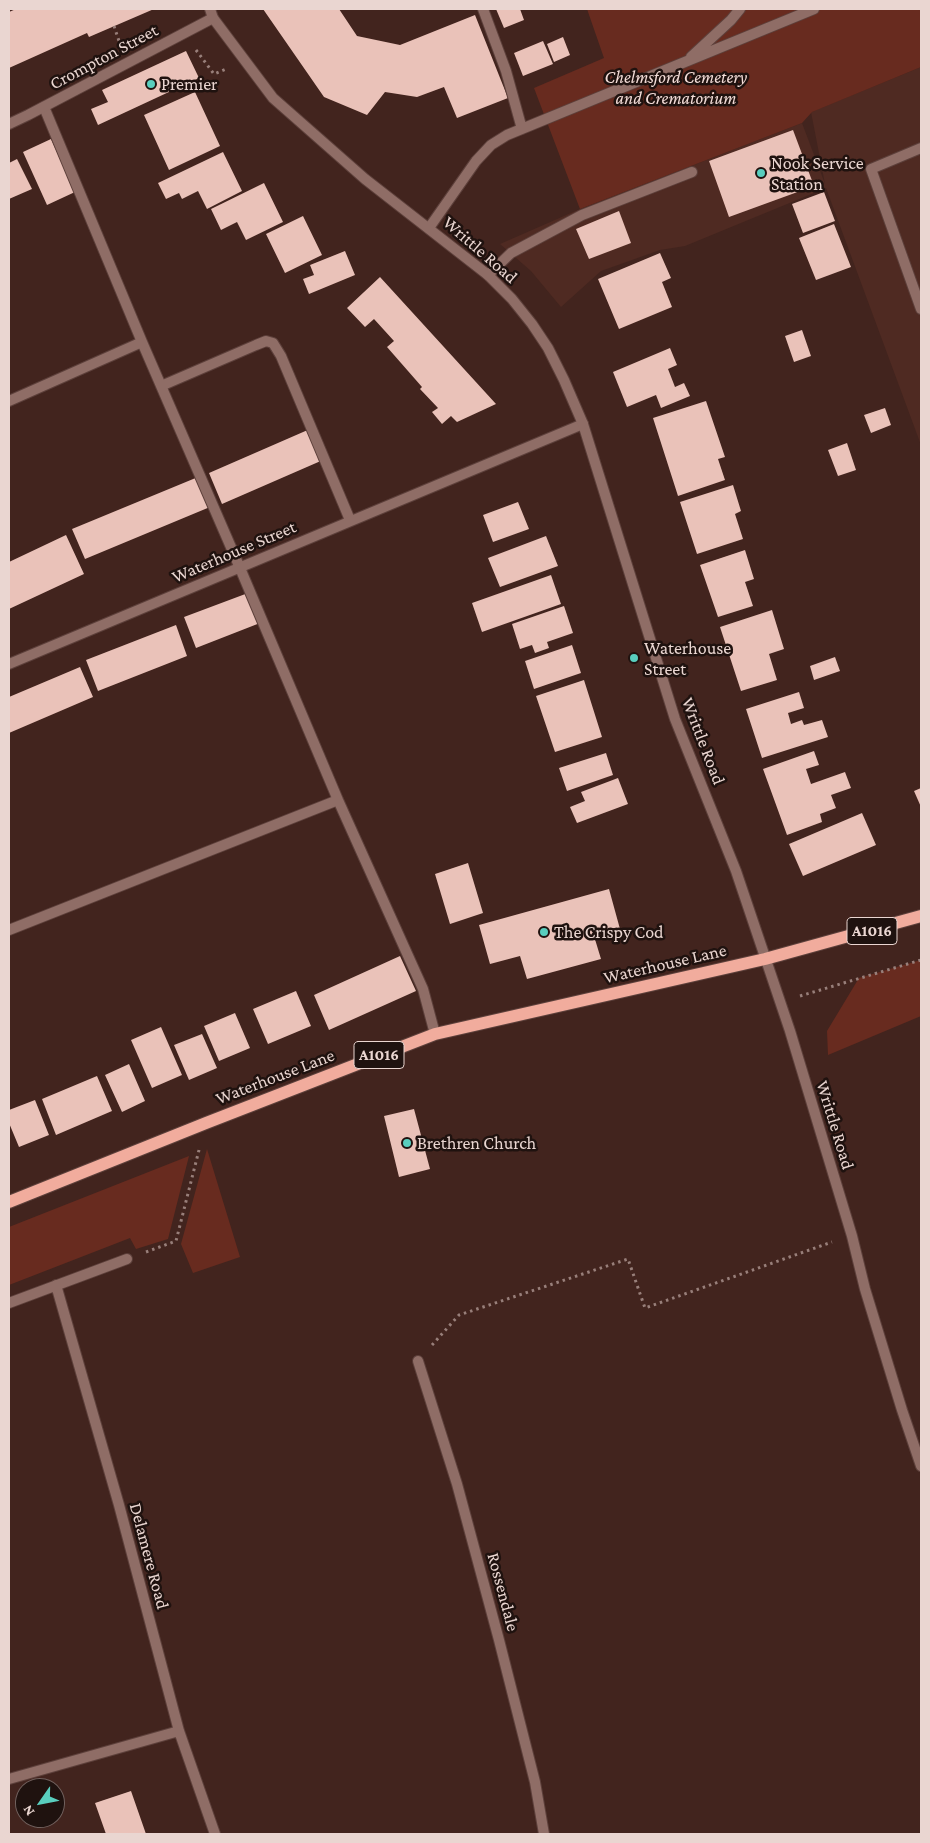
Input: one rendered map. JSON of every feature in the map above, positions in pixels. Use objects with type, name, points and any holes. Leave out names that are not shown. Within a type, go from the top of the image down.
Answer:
[{"type":"main road","name":"A1016","points":[[765,959],[921,916]]},
{"type":"main road","name":"Waterhouse Lane","points":[[9,1202],[435,1034],[765,959]]},
{"type":"street","points":[[483,9],[506,71],[522,129]]},
{"type":"street","points":[[684,62],[731,20],[740,9]]},
{"type":"street","points":[[429,228],[476,161],[491,145],[507,135],[814,9]]},
{"type":"street","name":"Crompton Street","points":[[9,124],[183,34],[212,13]]},
{"type":"street","name":"Writtle Road","points":[[212,13],[273,98],[365,179],[488,275],[512,298],[548,348],[583,424],[675,719],[736,871],[780,1002],[852,1236],[865,1289],[921,1466]]},
{"type":"street","points":[[44,107],[142,342],[338,800],[423,988],[435,1034]]},
{"type":"street","points":[[921,148],[872,169],[921,309]]},
{"type":"street","points":[[488,275],[512,253],[582,216],[692,172]]},
{"type":"street","points":[[162,386],[266,341],[273,343],[281,356],[350,520]]},
{"type":"street","points":[[9,401],[142,342]]},
{"type":"street","name":"Waterhouse Street","points":[[9,664],[583,424]]},
{"type":"street","points":[[9,930],[338,800]]},
{"type":"street","points":[[9,1303],[127,1259]]},
{"type":"street","name":"Delamere Road","points":[[56,1285],[119,1505],[179,1731],[215,1834]]},
{"type":"street","name":"Rossendale","points":[[418,1361],[457,1484],[499,1640],[535,1782],[544,1834]]},
{"type":"street","points":[[9,1778],[179,1731]]},
{"type":"path","points":[[183,34],[214,74],[245,60]]},
{"type":"path","points":[[780,1002],[921,960]]},
{"type":"path","points":[[127,1259],[176,1241],[206,1123]]},
{"type":"path","points":[[418,1361],[459,1314],[628,1259],[645,1308],[852,1236]]},
{"type":"shaded area","points":[[921,67],[921,445],[826,188],[685,246],[660,250],[601,271],[561,307],[531,271],[500,244],[580,209],[802,123],[825,184],[811,112]]},
{"type":"green space","name":"Chelmsford Cemetery and Crematorium","points":[[587,9],[921,9],[921,67],[812,112],[802,123],[580,209],[534,88],[604,58]]},
{"type":"green space","points":[[921,960],[921,1016],[828,1055],[827,1031],[859,978]]},
{"type":"green space","points":[[207,1149],[240,1257],[193,1273],[181,1244]]},
{"type":"green space","points":[[189,1156],[168,1239],[136,1249],[130,1238],[9,1285],[9,1227]]},
{"type":"building","points":[[16,9],[154,9],[89,37],[87,33],[9,68],[9,12]]},
{"type":"building","points":[[263,9],[339,9],[357,36],[400,45],[475,15],[508,98],[457,118],[444,87],[417,97],[385,92],[367,115],[324,97]]},
{"type":"building","points":[[496,9],[520,9],[524,20],[504,28]]},
{"type":"building","points":[[563,37],[570,55],[554,62],[547,44]]},
{"type":"building","points":[[543,41],[553,64],[523,76],[514,53]]},
{"type":"building","name":"Premier","points":[[186,51],[199,78],[98,125],[91,109],[108,102],[102,90]]},
{"type":"building","points":[[195,92],[220,146],[169,170],[144,115]]},
{"type":"building","name":"Nook Service Station","points":[[793,130],[814,186],[729,217],[709,161]]},
{"type":"building","points":[[51,139],[75,192],[47,205],[23,152]]},
{"type":"building","points":[[223,152],[242,191],[207,209],[198,191],[182,199],[179,193],[166,199],[158,183]]},
{"type":"building","points":[[17,159],[32,189],[9,199],[9,163]]},
{"type":"building","points":[[264,183],[283,222],[246,240],[237,222],[221,230],[211,209]]},
{"type":"building","points":[[824,192],[835,221],[803,233],[792,204]]},
{"type":"building","points":[[619,211],[631,243],[589,259],[576,229]]},
{"type":"building","points":[[303,216],[322,255],[285,273],[266,234]]},
{"type":"building","points":[[834,224],[851,267],[816,280],[799,238]]},
{"type":"building","points":[[345,251],[355,275],[309,294],[303,279],[314,275],[310,265]]},
{"type":"building","points":[[660,253],[671,278],[662,282],[672,307],[619,329],[598,279]]},
{"type":"building","points":[[380,277],[496,404],[457,422],[451,416],[442,424],[432,412],[438,408],[420,389],[422,387],[387,347],[394,341],[374,319],[365,327],[347,308]]},
{"type":"building","points":[[802,330],[811,356],[794,362],[785,336]]},
{"type":"building","points":[[670,348],[677,365],[668,369],[675,387],[684,383],[690,396],[661,408],[656,395],[627,407],[613,372]]},
{"type":"building","points":[[706,401],[725,457],[718,459],[725,480],[678,496],[653,418]]},
{"type":"building","points":[[885,408],[891,425],[871,433],[864,415]]},
{"type":"building","points":[[310,429],[323,460],[222,504],[209,473]]},
{"type":"building","points":[[847,443],[856,470],[838,476],[828,450]]},
{"type":"building","points":[[198,477],[210,507],[85,559],[72,529]]},
{"type":"building","points":[[733,485],[741,511],[735,514],[743,539],[697,554],[680,502]]},
{"type":"building","points":[[518,502],[529,529],[493,542],[483,515]]},
{"type":"building","points":[[66,535],[84,574],[9,609],[9,562]]},
{"type":"building","points":[[546,536],[558,566],[500,587],[488,558]]},
{"type":"building","points":[[745,550],[754,579],[745,582],[753,606],[718,617],[700,565]]},
{"type":"building","points":[[551,575],[561,604],[482,632],[472,603]]},
{"type":"building","points":[[248,593],[260,623],[196,648],[184,617]]},
{"type":"building","points":[[564,606],[573,633],[547,642],[549,648],[535,653],[532,645],[520,649],[512,624]]},
{"type":"building","points":[[772,610],[784,649],[769,654],[777,680],[741,691],[720,627]]},
{"type":"building","points":[[176,625],[187,656],[98,691],[86,660]]},
{"type":"building","points":[[572,645],[581,673],[534,689],[525,661]]},
{"type":"building","points":[[835,657],[840,671],[814,680],[810,666]]},
{"type":"building","points":[[80,667],[93,697],[9,733],[9,697]]},
{"type":"building","points":[[584,680],[602,737],[555,752],[536,696]]},
{"type":"building","points":[[799,692],[804,708],[788,713],[791,724],[802,720],[804,725],[822,720],[828,737],[762,758],[746,709]]},
{"type":"building","points":[[814,751],[819,765],[806,769],[811,784],[845,772],[851,788],[831,795],[836,808],[820,814],[822,822],[787,835],[763,769]]},
{"type":"building","points":[[606,753],[613,775],[567,791],[559,768]]},
{"type":"building","points":[[618,778],[628,804],[577,823],[570,807],[585,801],[581,792]]},
{"type":"building","points":[[921,788],[921,807],[914,791]]},
{"type":"building","points":[[862,813],[876,845],[803,876],[789,844]]},
{"type":"building","points":[[468,863],[483,913],[450,924],[435,874]]},
{"type":"building","name":"The Crispy Cod","points":[[609,889],[620,929],[594,936],[601,959],[527,979],[520,956],[490,964],[479,925]]},
{"type":"building","points":[[400,956],[416,991],[329,1030],[314,995]]},
{"type":"building","points":[[296,991],[311,1026],[268,1044],[253,1009]]},
{"type":"building","points":[[235,1013],[250,1048],[219,1061],[204,1026]]},
{"type":"building","points":[[161,1027],[182,1075],[152,1088],[131,1040]]},
{"type":"building","points":[[202,1034],[217,1068],[189,1080],[174,1045]]},
{"type":"building","points":[[129,1064],[145,1101],[122,1112],[105,1075]]},
{"type":"building","points":[[97,1076],[112,1111],[56,1135],[42,1099]]},
{"type":"building","points":[[35,1100],[49,1135],[19,1147],[9,1123],[9,1110]]},
{"type":"building","name":"Brethren Church","points":[[414,1109],[430,1169],[399,1177],[384,1116]]},
{"type":"building","points":[[131,1791],[146,1834],[106,1834],[95,1803]]},
{"type":"place","name":"Premier","points":[[151,84]]},
{"type":"place","name":"Nook Service Station","points":[[761,173]]},
{"type":"place","name":"Waterhouse Street","points":[[634,658]]},
{"type":"place","name":"The Crispy Cod","points":[[544,932]]},
{"type":"place","name":"Brethren Church","points":[[407,1143]]}]
